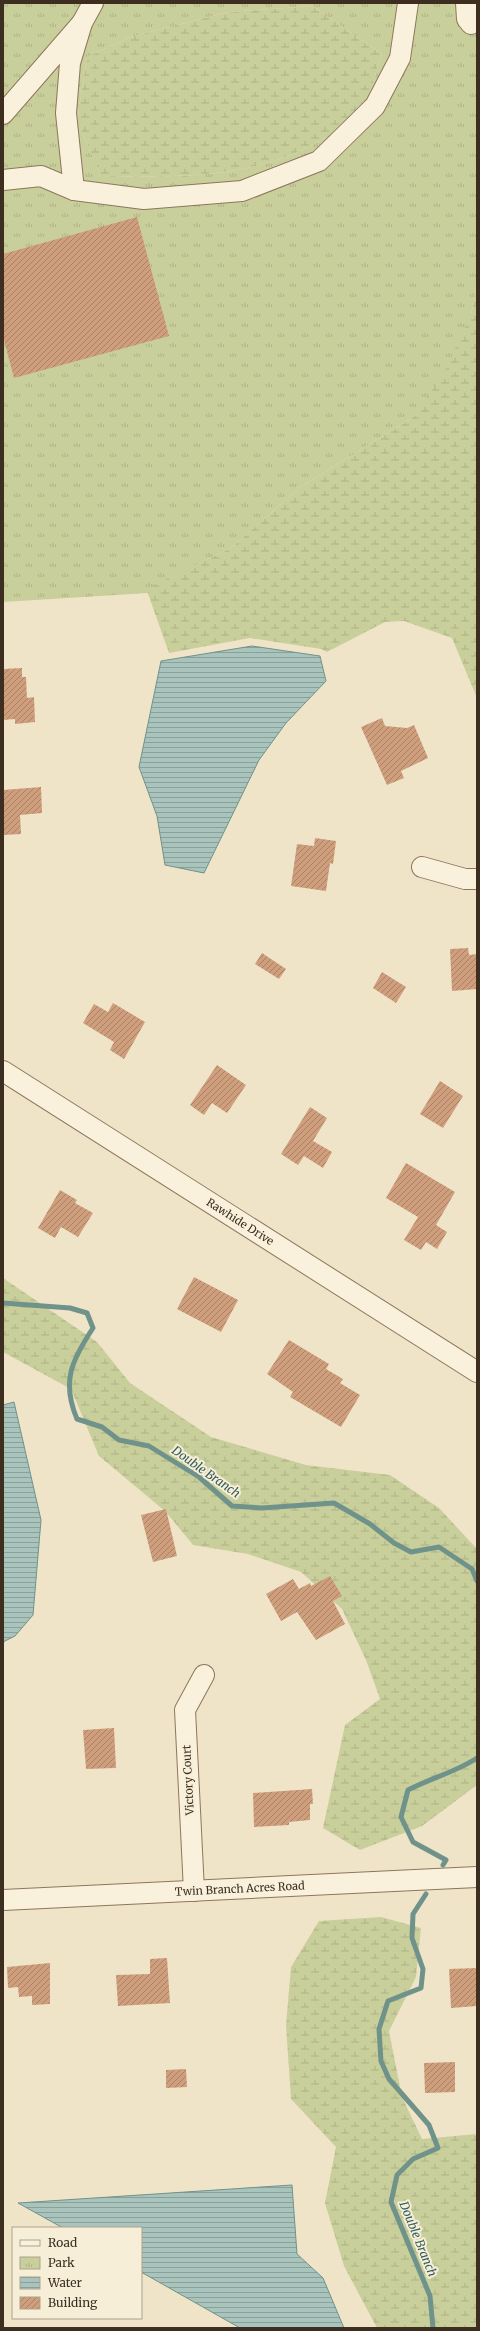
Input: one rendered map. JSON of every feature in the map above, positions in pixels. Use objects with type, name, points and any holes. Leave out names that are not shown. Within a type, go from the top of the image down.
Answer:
[{"type":"street","points":[[74,190],[66,113],[70,63],[82,23],[93,3]]},
{"type":"street","points":[[3,180],[41,176],[74,190],[144,199],[242,191],[319,161],[375,106],[400,58],[408,3]]},
{"type":"street","points":[[466,3],[467,19],[471,24]]},
{"type":"street","points":[[3,114],[82,23]]},
{"type":"street","points":[[422,868],[465,879],[477,879]]},
{"type":"street","name":"Rawhide Drive","points":[[3,1071],[477,1372]]},
{"type":"street","name":"Victory Court","points":[[194,1891],[185,1710],[204,1675]]},
{"type":"street","name":"Twin Branch Acres Road","points":[[3,1900],[477,1877]]},
{"type":"green space","points":[[3,3],[477,3],[477,290],[471,313],[446,369],[415,416],[299,488],[231,548],[147,588],[148,593],[3,602]],"holes":[[[312,6],[382,54],[365,106],[357,117],[308,147],[280,159],[252,167],[193,175],[101,176],[77,121],[87,57],[130,37],[228,12]]]},
{"type":"green space","points":[[312,6],[382,54],[365,106],[357,117],[308,147],[280,159],[252,167],[193,175],[101,176],[77,121],[87,57],[130,37],[228,12]]},
{"type":"green space","points":[[477,290],[477,698],[452,638],[404,621],[385,622],[327,652],[321,649],[250,638],[169,653],[146,588],[231,548],[299,488],[415,416],[471,313]]},
{"type":"green space","points":[[3,1278],[97,1342],[130,1383],[211,1437],[306,1465],[390,1475],[439,1508],[477,1549],[477,1785],[422,1826],[360,1850],[323,1828],[345,1725],[380,1699],[366,1660],[342,1609],[301,1572],[248,1554],[193,1545],[166,1512],[99,1456],[71,1389],[3,1352]]},
{"type":"green space","points":[[381,1917],[421,1928],[416,1977],[389,2031],[402,2097],[422,2139],[477,2134],[477,2328],[377,2328],[344,2266],[325,2203],[336,2147],[291,2099],[286,2025],[291,1967],[319,1921]]},
{"type":"water","points":[[252,646],[320,656],[326,681],[286,723],[259,760],[204,873],[165,865],[157,816],[139,767],[161,661]]},
{"type":"water","points":[[14,1402],[41,1520],[33,1615],[15,1636],[3,1642],[3,1405]]},
{"type":"water","points":[[292,2185],[297,2254],[323,2278],[344,2328],[240,2328],[142,2273],[142,2227],[61,2227],[18,2203]]},
{"type":"building","points":[[137,217],[169,336],[14,378],[3,336],[3,254]]},
{"type":"building","points":[[22,668],[22,677],[26,677],[27,698],[34,697],[35,722],[15,724],[15,719],[3,720],[3,669]]},
{"type":"building","points":[[382,718],[385,726],[407,728],[414,725],[428,758],[401,771],[404,778],[387,785],[361,727]]},
{"type":"building","points":[[41,787],[42,813],[20,815],[21,834],[3,835],[3,790]]},
{"type":"building","points":[[315,838],[336,841],[333,864],[330,863],[326,891],[291,886],[297,844],[314,846]]},
{"type":"building","points":[[468,948],[469,955],[477,954],[477,989],[452,991],[450,949]]},
{"type":"building","points":[[262,953],[286,969],[279,979],[255,964]]},
{"type":"building","points":[[382,972],[406,987],[396,1003],[373,988]]},
{"type":"building","points":[[113,1003],[145,1022],[124,1059],[110,1050],[114,1042],[83,1023],[94,1004],[108,1012]]},
{"type":"building","points":[[217,1065],[246,1085],[227,1113],[212,1103],[204,1115],[190,1105]]},
{"type":"building","points":[[440,1081],[463,1096],[443,1128],[420,1114]]},
{"type":"building","points":[[310,1107],[327,1118],[313,1141],[332,1152],[323,1168],[304,1156],[298,1165],[281,1154]]},
{"type":"building","points":[[406,1163],[455,1192],[436,1225],[447,1232],[437,1249],[426,1242],[421,1250],[404,1240],[418,1217],[386,1198]]},
{"type":"building","points":[[60,1190],[77,1200],[75,1203],[93,1213],[78,1237],[61,1227],[55,1238],[38,1228]]},
{"type":"building","points":[[194,1277],[238,1300],[221,1332],[177,1309]]},
{"type":"building","points":[[289,1340],[329,1364],[326,1369],[343,1379],[340,1383],[360,1395],[341,1427],[290,1397],[293,1392],[267,1374]]},
{"type":"building","points":[[166,1509],[177,1556],[153,1562],[141,1515]]},
{"type":"building","points":[[330,1576],[342,1596],[333,1601],[345,1624],[316,1640],[297,1612],[281,1621],[266,1594],[293,1579],[299,1589],[310,1583],[311,1586]]},
{"type":"building","points":[[114,1728],[116,1768],[86,1769],[83,1730]]},
{"type":"building","points":[[312,1789],[313,1804],[310,1804],[310,1820],[289,1822],[289,1825],[254,1827],[253,1793]]},
{"type":"building","points":[[167,1958],[170,2003],[118,2006],[116,1975],[150,1974],[150,1959]]},
{"type":"building","points":[[50,1963],[50,2004],[32,2005],[32,1996],[19,1997],[18,1987],[8,1988],[7,1967]]},
{"type":"building","points":[[477,1968],[477,2006],[451,2008],[449,1969]]},
{"type":"building","points":[[455,2062],[455,2092],[425,2093],[424,2063]]},
{"type":"building","points":[[186,2069],[187,2087],[166,2088],[166,2070]]},
{"type":"waterway","name":"Double Branch","points":[[3,1303],[70,1308],[87,1313],[93,1328],[74,1361],[69,1382],[72,1405],[77,1419],[102,1427],[119,1440],[149,1446],[199,1477],[232,1506],[262,1508],[334,1503],[370,1524],[394,1543],[411,1552],[439,1547],[472,1569],[477,1581]]},
{"type":"waterway","name":"Double Branch","points":[[443,1865],[446,1860],[413,1842],[401,1817],[408,1790],[461,1767],[477,1758]]},
{"type":"waterway","name":"Double Branch","points":[[426,1894],[413,1914],[412,1938],[423,1969],[421,1988],[388,2001],[379,2029],[381,2061],[389,2079],[429,2125],[438,2148],[413,2159],[397,2175],[391,2202],[430,2296],[433,2328]]}]
